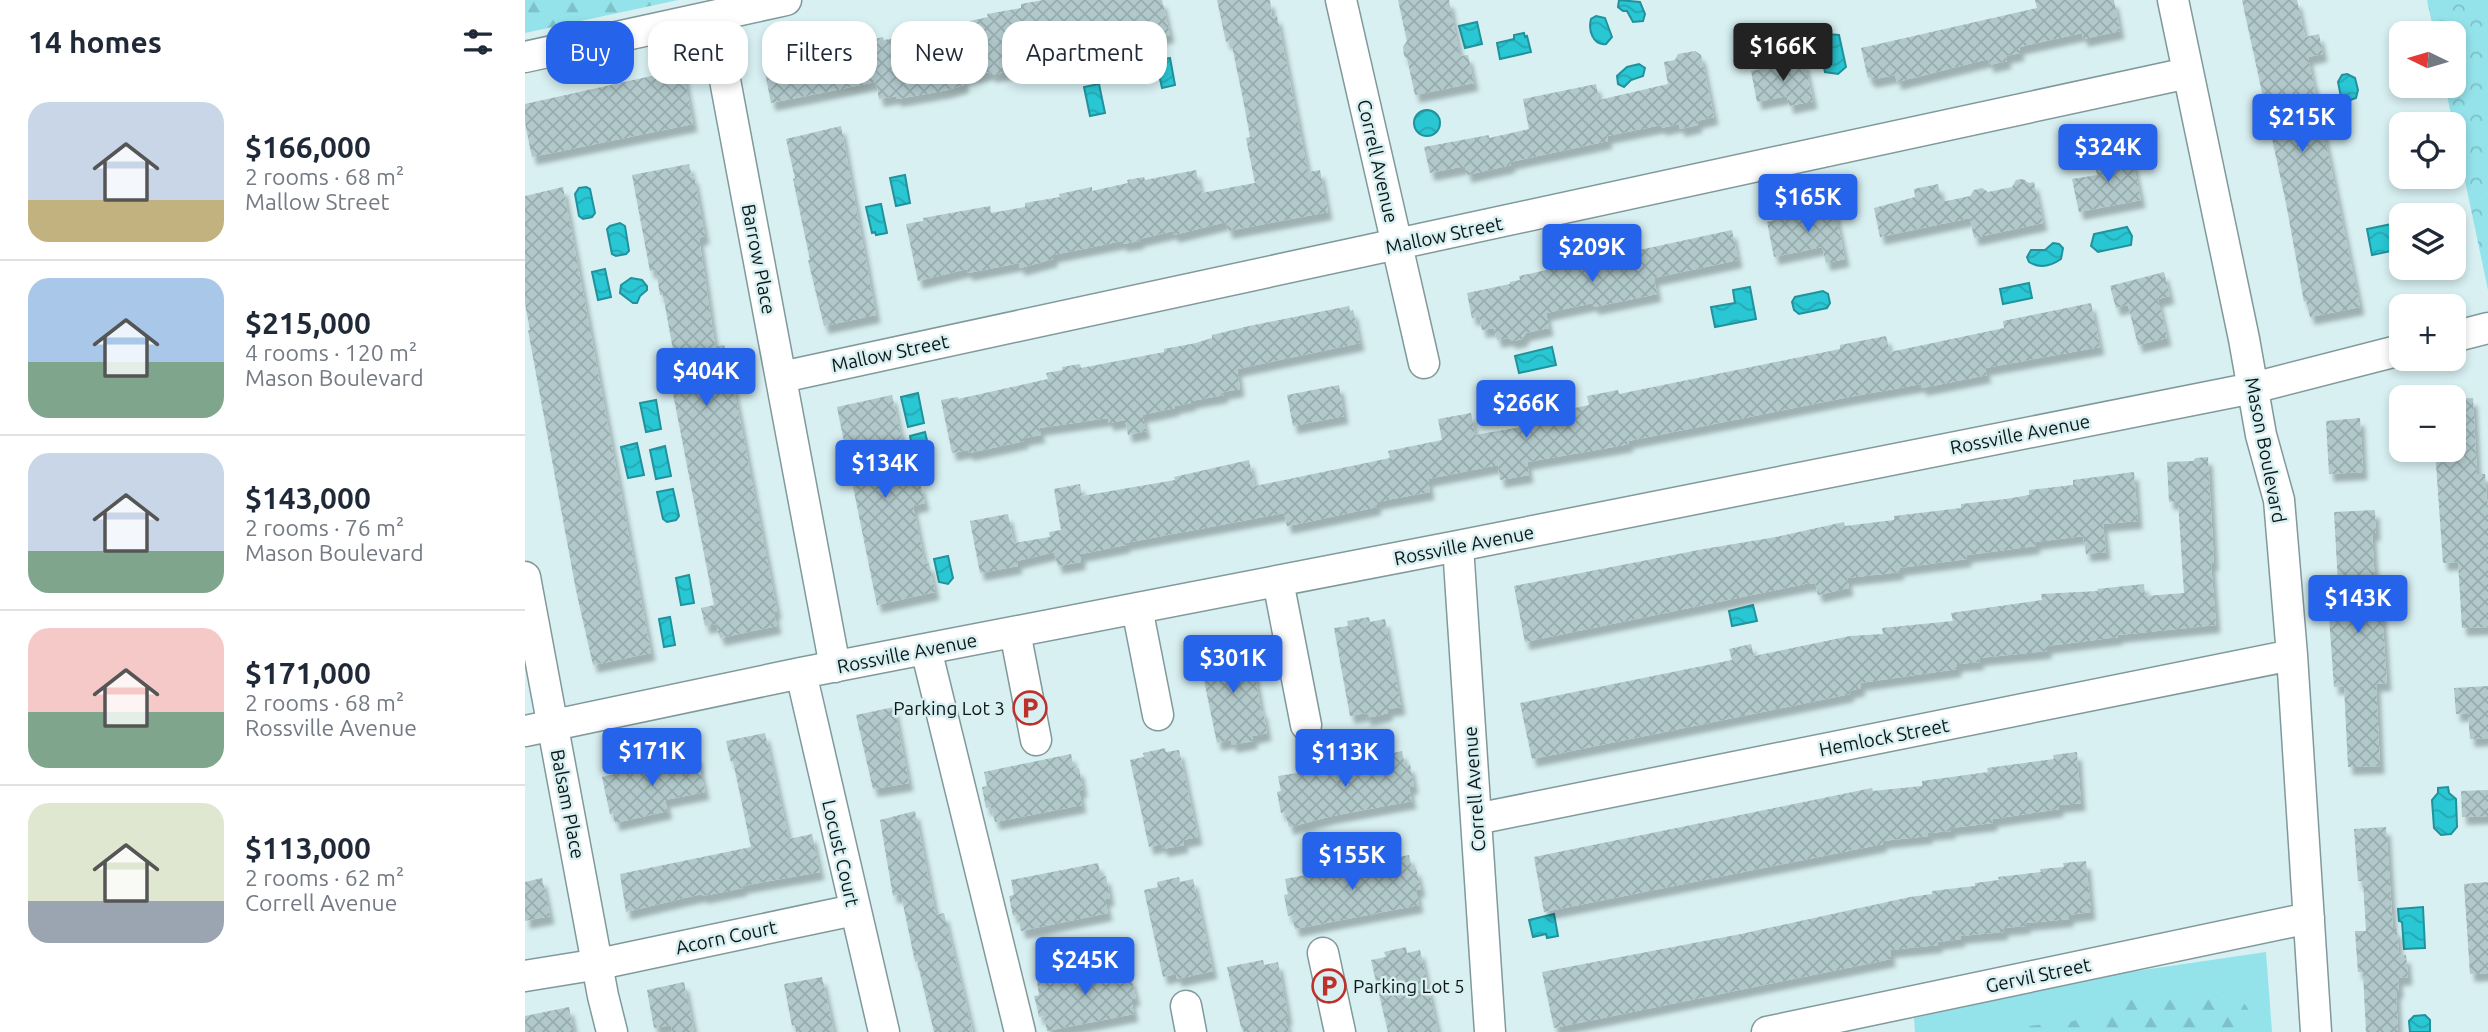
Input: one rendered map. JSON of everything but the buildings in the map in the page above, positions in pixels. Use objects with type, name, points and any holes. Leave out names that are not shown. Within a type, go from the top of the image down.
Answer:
[{"type":"street","points":[[525,57],[786,0]]},
{"type":"street","name":"Correll Avenue","points":[[1341,0],[1424,363]]},
{"type":"street","name":"Mason Boulevard","points":[[2173,0],[2261,435],[2279,500],[2292,655],[2316,1032]]},
{"type":"street","name":"Barrow Place","points":[[713,16],[835,667]]},
{"type":"street","name":"Mallow Street","points":[[782,377],[2188,74]]},
{"type":"street","points":[[2466,334],[2488,328]]},
{"type":"street","name":"Rossville Avenue","points":[[539,728],[801,673],[2253,388],[2389,353]]},
{"type":"street","name":"Correll Avenue","points":[[1458,546],[1490,1032]]},
{"type":"street","name":"Balsam Place","points":[[525,577],[539,728],[599,964],[612,1032]]},
{"type":"street","points":[[1278,581],[1306,724]]},
{"type":"street","points":[[1137,608],[1158,715]]},
{"type":"street","points":[[1015,632],[1036,740]]},
{"type":"street","points":[[926,649],[1020,1032]]},
{"type":"street","name":"Hemlock Street","points":[[1476,819],[2292,655]]},
{"type":"street","name":"Locust Court","points":[[801,673],[884,1032]]},
{"type":"street","name":"Acorn Court","points":[[525,976],[599,964],[854,910]]},
{"type":"street","name":"Gervil Street","points":[[1767,1032],[2309,918]]},
{"type":"street","points":[[1323,953],[1340,1032]]},
{"type":"green space","points":[[525,0],[678,0],[581,21],[546,21],[546,28],[525,33]]},
{"type":"green space","points":[[2427,0],[2488,0],[2488,290],[2466,186],[2466,112],[2450,112],[2448,98],[2466,98],[2466,21],[2431,21]]},
{"type":"green space","points":[[2266,952],[2272,1032],[1915,1032],[1914,1018],[2109,975]]},
{"type":"green space","points":[[2137,992],[2169,1000],[2202,992],[2234,996],[2243,1002],[2249,1011],[2257,1032],[2013,1032],[2017,1027],[2070,1022],[2091,1015]]},
{"type":"water","points":[[1619,0],[1640,2],[1645,14],[1643,21],[1633,22],[1627,11],[1618,7]]},
{"type":"water","points":[[1596,16],[1605,18],[1612,37],[1606,44],[1595,40],[1591,32],[1591,19]]},
{"type":"water","points":[[1477,22],[1482,44],[1465,48],[1459,26]]},
{"type":"water","points":[[1524,33],[1531,52],[1500,59],[1497,43],[1514,39],[1514,35]]},
{"type":"water","points":[[1827,34],[1839,35],[1846,67],[1838,74],[1825,72],[1818,40]]},
{"type":"water","points":[[1170,58],[1175,85],[1162,88],[1161,84],[1167,84],[1167,59]]},
{"type":"water","points":[[1639,64],[1645,68],[1643,76],[1631,80],[1624,87],[1618,84],[1617,76],[1627,67]]},
{"type":"water","points":[[2342,75],[2355,78],[2358,90],[2356,98],[2348,101],[2341,97],[2338,82]]},
{"type":"water","points":[[1099,84],[1105,113],[1090,116],[1084,87]]},
{"type":"water","points":[[1427,110],[1436,114],[1440,123],[1436,132],[1427,136],[1418,132],[1414,123],[1418,114]]},
{"type":"water","points":[[905,175],[910,203],[896,206],[890,178]]},
{"type":"water","points":[[579,188],[590,189],[595,213],[592,217],[583,219],[579,216],[575,194]]},
{"type":"water","points":[[881,204],[887,233],[876,235],[875,232],[872,233],[866,207]]},
{"type":"water","points":[[620,223],[625,226],[629,251],[616,256],[612,254],[607,229]]},
{"type":"water","points":[[2389,224],[2389,251],[2372,255],[2367,229]]},
{"type":"water","points":[[2127,227],[2132,236],[2131,245],[2098,252],[2091,246],[2094,234]]},
{"type":"water","points":[[2053,243],[2063,248],[2061,259],[2045,266],[2029,262],[2027,257],[2031,250],[2045,250]]},
{"type":"water","points":[[605,269],[611,297],[598,300],[592,272]]},
{"type":"water","points":[[631,278],[642,280],[647,286],[637,303],[620,293],[621,285]]},
{"type":"water","points":[[2029,283],[2032,298],[2003,304],[2000,289]]},
{"type":"water","points":[[1750,287],[1756,319],[1715,327],[1711,307],[1735,303],[1733,290]]},
{"type":"water","points":[[1823,291],[1828,294],[1830,303],[1827,308],[1799,314],[1794,310],[1792,302],[1795,297]]},
{"type":"water","points":[[1552,347],[1556,365],[1519,373],[1515,356]]},
{"type":"water","points":[[1502,391],[1509,393],[1513,405],[1511,417],[1505,423],[1498,419],[1499,406],[1496,399],[1497,394]]},
{"type":"water","points":[[918,393],[924,423],[908,427],[901,397]]},
{"type":"water","points":[[656,400],[661,429],[646,432],[640,403]]},
{"type":"water","points":[[925,432],[932,462],[916,466],[910,436]]},
{"type":"water","points":[[637,443],[644,475],[628,478],[621,447]]},
{"type":"water","points":[[665,446],[671,476],[656,479],[650,450]]},
{"type":"water","points":[[673,489],[679,516],[676,520],[667,522],[663,519],[657,492]]},
{"type":"water","points":[[948,556],[953,578],[948,584],[939,582],[934,559]]},
{"type":"water","points":[[689,575],[694,603],[681,605],[676,578]]},
{"type":"water","points":[[1753,605],[1757,621],[1732,626],[1729,611]]},
{"type":"water","points":[[670,617],[675,645],[664,647],[659,619]]},
{"type":"water","points":[[2448,787],[2449,793],[2456,799],[2457,827],[2451,834],[2441,835],[2434,828],[2432,800],[2438,793],[2438,788]]},
{"type":"water","points":[[2423,907],[2425,948],[2404,949],[2398,909]]},
{"type":"water","points":[[1554,914],[1558,936],[1547,938],[1546,934],[1533,937],[1529,920]]},
{"type":"water","points":[[2425,1015],[2430,1020],[2430,1032],[2410,1032],[2409,1021],[2414,1016]]},
{"type":"place","name":"Parking Lot 3","points":[[1030,708]]},
{"type":"place","name":"Parking Lot 5","points":[[1329,986]]}]
